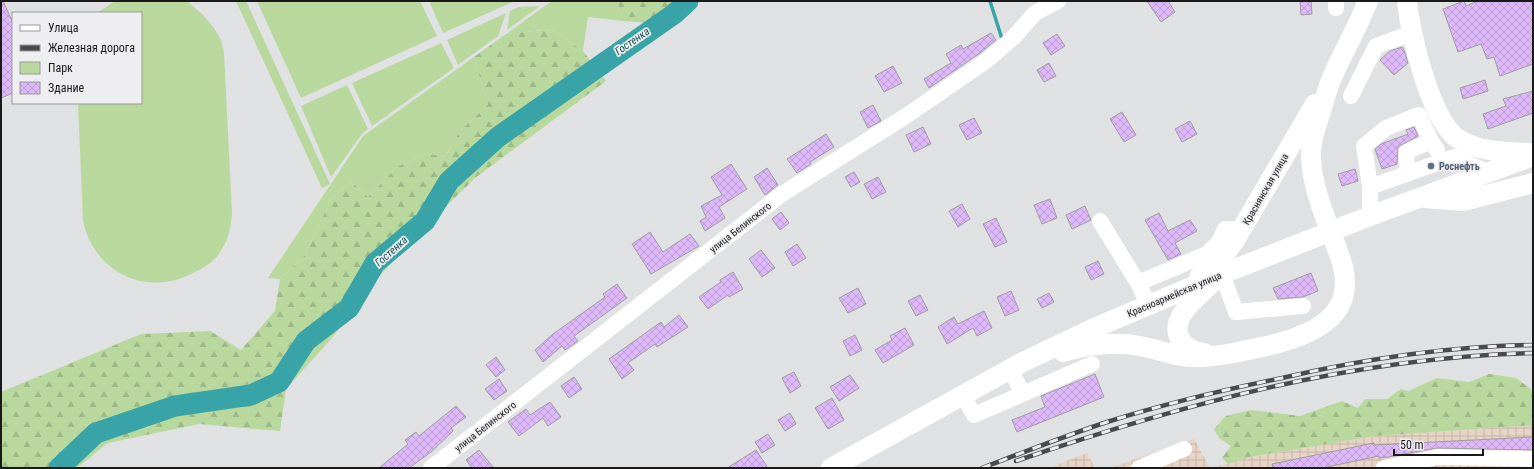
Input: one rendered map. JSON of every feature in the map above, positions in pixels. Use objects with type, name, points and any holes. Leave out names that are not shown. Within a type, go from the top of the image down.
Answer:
[{"type":"main road","points":[[1016,366],[1075,348],[1101,344],[1125,344],[1195,357],[1232,353],[1290,340],[1309,334],[1321,326],[1339,305],[1343,293],[1344,269],[1318,195],[1311,159],[1315,128],[1333,75],[1368,1]]},
{"type":"main road","points":[[1407,1],[1426,108],[1440,117],[1449,131],[1458,140],[1472,146],[1503,152],[1533,155]]},
{"type":"main road","name":"Краснянская улица","points":[[1182,290],[1221,258],[1242,230],[1333,75]]},
{"type":"main road","name":"Красноармейская улица","points":[[831,468],[1016,366],[1148,304],[1366,218],[1533,155]]},
{"type":"main road","points":[[1421,198],[1463,201],[1533,183]]},
{"type":"main road","points":[[1222,274],[1185,309],[1180,318],[1178,334],[1186,347],[1195,352],[1207,354],[1232,353]]},
{"type":"street","name":"улица Белинского","points":[[431,468],[782,194],[906,116],[986,61],[1014,37],[1035,13],[1058,1]]},
{"type":"street","points":[[1351,96],[1376,46],[1412,32]]},
{"type":"street","points":[[1366,218],[1375,185],[1364,146],[1386,128],[1426,108],[1441,150],[1487,172]]},
{"type":"street","points":[[1375,185],[1407,166],[1441,150]]},
{"type":"street","points":[[1375,185],[1441,150]]},
{"type":"street","points":[[1100,221],[1138,283],[1148,304]]},
{"type":"street","points":[[1138,283],[1207,254],[1219,242],[1225,230],[1242,230]]},
{"type":"street","points":[[1222,274],[1236,312],[1303,306]]},
{"type":"street","points":[[962,395],[974,415],[1092,364]]},
{"type":"street","points":[[1016,366],[1023,394]]},
{"type":"street","points":[[1139,468],[1184,449]]},
{"type":"street","points":[[1384,468],[1437,457],[1533,459]]},
{"type":"shaded area","points":[[1533,425],[1533,468],[1211,468],[1250,457],[1375,436]]},
{"type":"shaded area","points":[[1194,439],[1210,468],[1110,468]]},
{"type":"shaded area","points":[[1087,453],[1095,468],[1050,468],[1064,462]]},
{"type":"green space","points":[[115,1],[187,1],[203,15],[214,28],[221,40],[224,53],[232,213],[230,229],[227,240],[213,261],[207,266],[175,280],[158,283],[140,281],[124,276],[110,266],[98,254],[89,239],[83,221],[78,104],[142,104],[142,12],[98,12]]},
{"type":"green space","points":[[236,1],[246,1],[330,184],[322,188]]},
{"type":"green space","points":[[257,1],[420,1],[437,36],[301,98]]},
{"type":"green space","points":[[429,1],[515,1],[443,33]]},
{"type":"green space","points":[[552,1],[617,1],[623,21],[588,17],[583,51],[552,29],[506,34]]},
{"type":"green space","points":[[617,1],[680,1],[649,23],[623,21]]},
{"type":"green space","points":[[540,6],[507,30],[510,11],[518,7]]},
{"type":"green space","points":[[506,13],[498,36],[458,65],[447,40]]},
{"type":"green space","points":[[552,29],[583,51],[606,81],[475,178],[410,242],[370,287],[332,338],[286,389],[280,431],[199,424],[108,443],[77,468],[1,468],[1,392],[141,334],[210,331],[241,350],[275,311],[280,279],[305,255],[331,199],[351,181],[368,197],[397,167],[425,153],[445,157],[460,131],[488,105],[474,57],[506,34]]},
{"type":"green space","points":[[441,43],[454,68],[372,126],[352,83]]},
{"type":"green space","points":[[474,57],[488,105],[460,131],[445,157],[425,153],[397,167],[368,197],[351,181],[331,199],[305,255],[280,279],[268,278],[363,136]]},
{"type":"green space","points":[[347,85],[368,129],[362,134],[331,177],[301,106]]},
{"type":"green space","points":[[1489,374],[1516,378],[1531,389],[1533,399],[1533,425],[1375,436],[1250,457],[1228,464],[1222,458],[1231,446],[1219,438],[1214,429],[1226,416],[1251,410],[1300,416],[1342,401],[1358,408],[1365,399],[1387,399],[1401,389],[1408,391],[1437,378],[1469,382]]},
{"type":"building","points":[[1,1],[3,1],[12,21],[12,93],[1,98]]},
{"type":"building","points":[[1147,1],[1168,1],[1175,12],[1161,22]]},
{"type":"building","points":[[1300,1],[1311,1],[1312,14],[1301,15]]},
{"type":"building","points":[[1464,1],[1466,6],[1478,1],[1533,1],[1533,64],[1500,76],[1494,57],[1487,59],[1481,44],[1458,52],[1443,9]]},
{"type":"building","points":[[991,33],[996,40],[980,53],[929,88],[924,79],[951,63],[946,54],[961,45],[963,49]]},
{"type":"building","points":[[1057,34],[1065,46],[1051,55],[1043,43]]},
{"type":"building","points":[[1402,47],[1408,63],[1394,75],[1380,60],[1390,51]]},
{"type":"building","points":[[1049,63],[1056,76],[1044,82],[1037,70]]},
{"type":"building","points":[[893,66],[902,83],[884,92],[875,76]]},
{"type":"building","points":[[1485,80],[1488,91],[1463,99],[1460,88]]},
{"type":"building","points":[[1533,91],[1533,113],[1488,129],[1483,114],[1506,106],[1503,99]]},
{"type":"building","points":[[873,105],[881,121],[868,128],[860,112]]},
{"type":"building","points":[[1122,112],[1136,135],[1124,142],[1110,119]]},
{"type":"building","points":[[974,118],[982,133],[967,140],[959,125]]},
{"type":"building","points":[[1190,121],[1197,134],[1182,142],[1175,129]]},
{"type":"building","points":[[923,127],[931,144],[914,152],[906,135]]},
{"type":"building","points":[[1414,127],[1418,136],[1398,147],[1397,164],[1382,169],[1375,149],[1381,144],[1408,134],[1406,130]]},
{"type":"building","points":[[826,134],[834,147],[810,162],[811,164],[797,173],[787,159]]},
{"type":"building","points":[[731,164],[747,189],[719,207],[725,218],[705,231],[700,221],[706,217],[701,206],[722,195],[711,177]]},
{"type":"building","points":[[767,168],[778,185],[765,195],[754,177]]},
{"type":"building","points":[[1355,169],[1358,181],[1342,186],[1338,174]]},
{"type":"building","points":[[854,172],[860,182],[851,187],[845,177]]},
{"type":"building","points":[[878,177],[886,192],[872,199],[864,184]]},
{"type":"building","points":[[1050,199],[1057,218],[1042,224],[1034,205]]},
{"type":"building","points":[[962,204],[970,219],[958,227],[949,211]]},
{"type":"building","points":[[1085,206],[1091,220],[1072,229],[1066,215]]},
{"type":"building","points":[[781,212],[789,223],[780,230],[772,219]]},
{"type":"building","points":[[1159,213],[1168,231],[1190,220],[1197,231],[1175,243],[1181,254],[1168,260],[1145,220]]},
{"type":"building","points":[[996,218],[1007,242],[995,247],[983,224]]},
{"type":"building","points":[[650,232],[663,252],[690,234],[699,246],[651,274],[632,244]]},
{"type":"building","points":[[797,244],[806,258],[793,266],[785,252]]},
{"type":"building","points":[[761,250],[775,268],[762,277],[749,259]]},
{"type":"building","points":[[1098,261],[1104,274],[1091,280],[1085,267]]},
{"type":"building","points":[[733,272],[743,289],[729,297],[728,295],[708,309],[699,297],[721,282],[720,280]]},
{"type":"building","points":[[1311,273],[1318,291],[1303,297],[1278,299],[1273,288]]},
{"type":"building","points":[[617,284],[627,298],[574,336],[578,341],[565,350],[562,346],[543,362],[535,350],[553,334],[605,297],[603,294]]},
{"type":"building","points":[[858,288],[866,304],[848,313],[839,298]]},
{"type":"building","points":[[1011,291],[1019,310],[1005,316],[997,297]]},
{"type":"building","points":[[1049,293],[1054,302],[1042,308],[1037,299]]},
{"type":"building","points":[[920,295],[928,310],[916,316],[908,301]]},
{"type":"building","points":[[984,311],[992,328],[977,336],[973,328],[947,344],[938,327],[954,317],[958,324]]},
{"type":"building","points":[[679,315],[688,327],[657,347],[655,344],[628,363],[634,370],[622,379],[609,359],[661,322],[664,327]]},
{"type":"building","points":[[905,328],[914,345],[883,363],[875,350],[892,340],[890,336]]},
{"type":"building","points":[[855,335],[862,350],[850,356],[843,341]]},
{"type":"building","points":[[496,357],[505,370],[496,377],[486,365]]},
{"type":"building","points":[[794,372],[801,386],[790,393],[782,378]]},
{"type":"building","points":[[1095,374],[1104,397],[1017,432],[1012,420],[1045,407],[1041,396]]},
{"type":"building","points":[[850,375],[859,388],[839,401],[830,387]]},
{"type":"building","points":[[574,377],[582,389],[569,398],[561,386]]},
{"type":"building","points":[[499,379],[507,391],[494,400],[485,389]]},
{"type":"building","points":[[832,398],[844,420],[828,429],[815,408]]},
{"type":"building","points":[[550,402],[561,417],[548,426],[543,418],[519,436],[508,422],[526,409],[530,415]]},
{"type":"building","points":[[456,406],[466,417],[451,428],[453,431],[431,452],[409,468],[379,468],[408,444],[405,440],[416,432],[419,436]]},
{"type":"building","points":[[790,413],[796,424],[785,431],[778,420]]},
{"type":"building","points":[[768,434],[775,445],[762,453],[755,442]]},
{"type":"building","points":[[1533,437],[1533,450],[1437,448],[1388,457],[1379,458],[1379,456],[1322,468],[1273,468],[1272,464],[1374,443],[1374,445]]},
{"type":"building","points":[[479,450],[494,468],[472,468],[466,460]]},
{"type":"building","points":[[756,450],[768,468],[727,468]]},
{"type":"waterway","name":"Гостенка","points":[[59,468],[96,433],[175,406],[251,395],[279,382],[306,341],[349,308],[375,263],[425,221],[449,181],[498,137],[674,14],[688,1]]},
{"type":"waterway","points":[[990,1],[1002,39]]},
{"type":"railway","points":[[982,468],[1060,438],[1128,415],[1238,387],[1375,359],[1470,348],[1533,345]]},
{"type":"railway","points":[[1016,461],[1142,421],[1271,387],[1336,374],[1401,364],[1467,356],[1533,353]]},
{"type":"place","name":"Роснефть","points":[[1431,166]]}]
